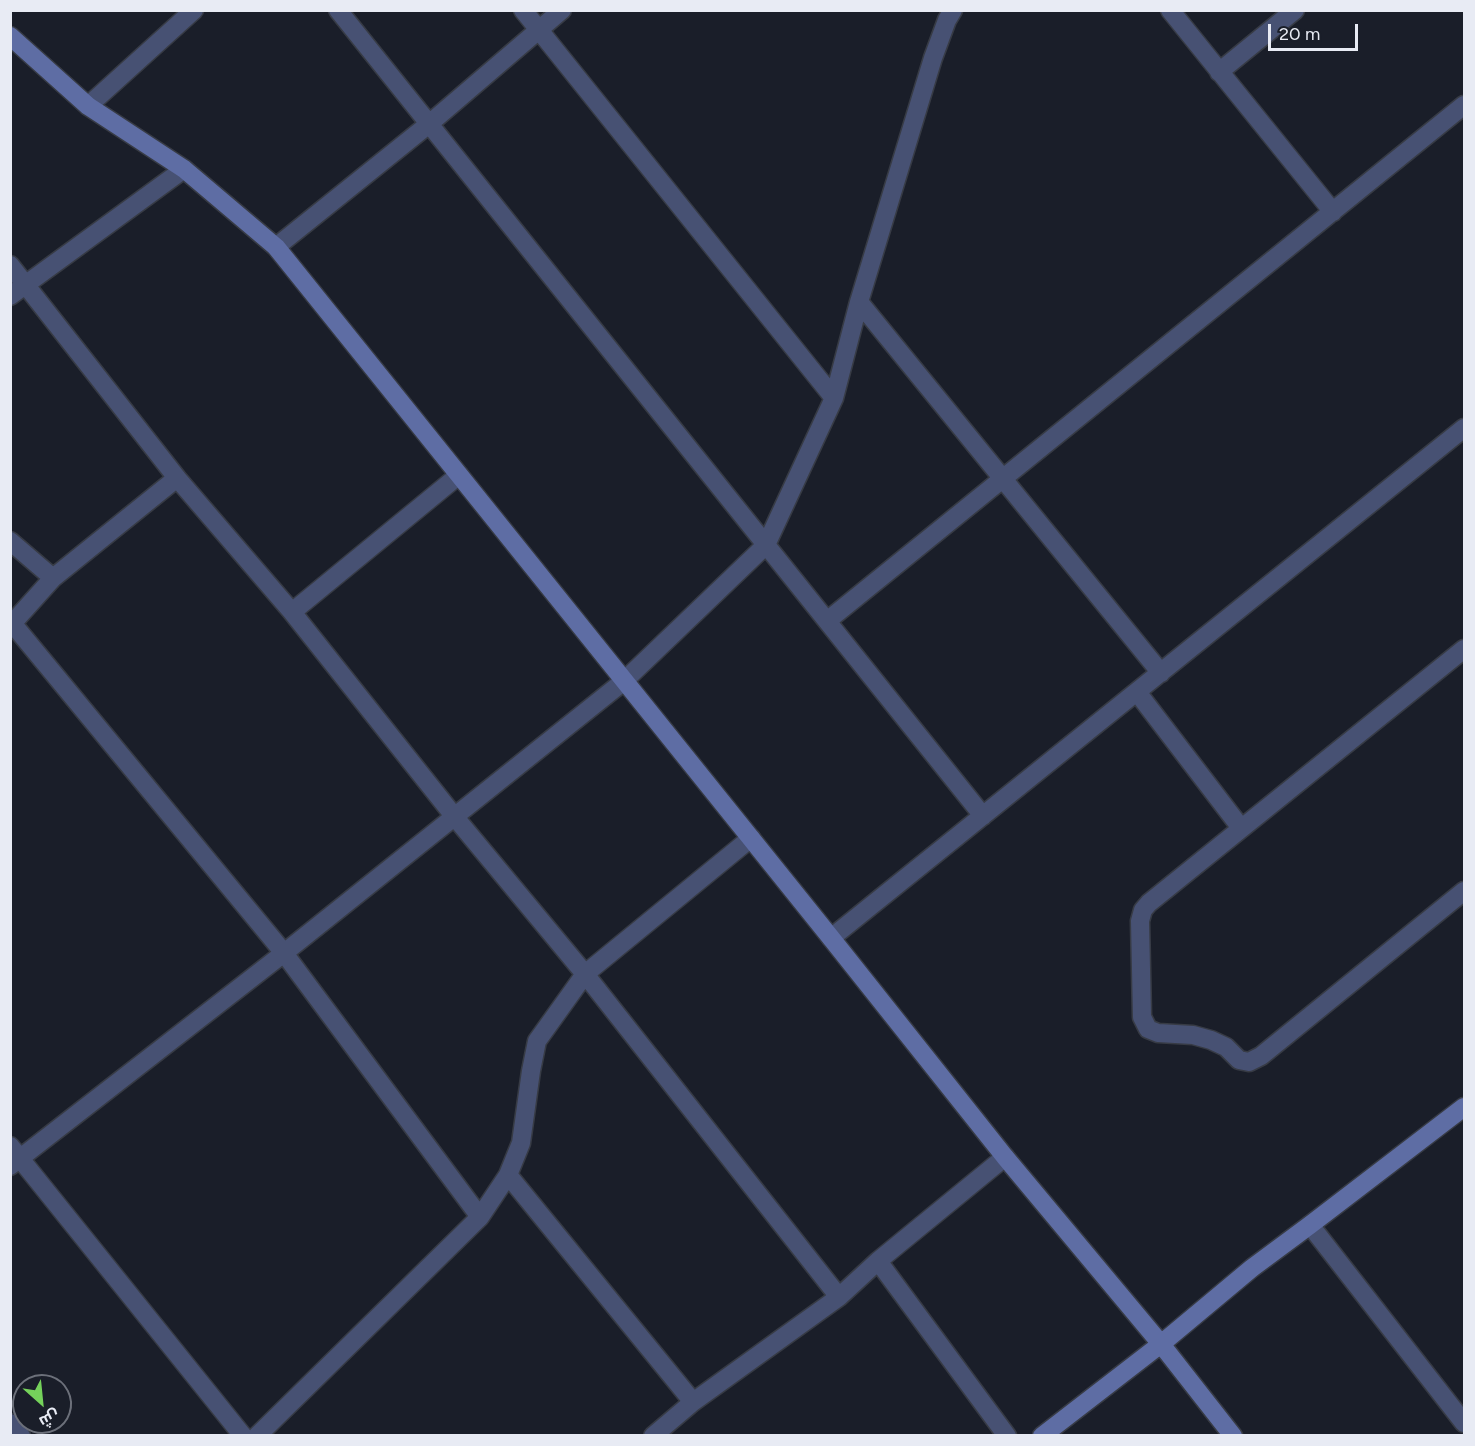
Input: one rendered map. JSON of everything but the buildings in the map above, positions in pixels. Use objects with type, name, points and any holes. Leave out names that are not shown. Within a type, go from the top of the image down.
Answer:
[{"type":"main road","points":[[10,36],[88,106],[184,169],[276,247],[1005,1157],[1161,1344],[1233,1436]]},
{"type":"main road","points":[[1042,1436],[1161,1344],[1252,1268],[1464,1107]]},
{"type":"street","points":[[88,106],[194,10]]},
{"type":"street","points":[[338,10],[983,816]]},
{"type":"street","points":[[523,10],[834,398]]},
{"type":"street","points":[[276,247],[429,123],[562,10]]},
{"type":"street","points":[[243,1436],[14,1157],[284,953],[624,681],[766,545],[834,398],[859,302],[933,58],[953,10]]},
{"type":"street","points":[[1170,10],[1333,212]]},
{"type":"street","points":[[1219,72],[1295,10]]},
{"type":"street","points":[[827,621],[1464,105]]},
{"type":"street","points":[[10,296],[184,169]]},
{"type":"street","points":[[10,265],[177,478],[292,612],[454,816],[585,974],[839,1297]]},
{"type":"street","points":[[859,302],[1161,673]]},
{"type":"street","points":[[831,938],[1464,428]]},
{"type":"street","points":[[292,612],[459,475]]},
{"type":"street","points":[[177,478],[53,578],[11,625],[284,953],[480,1217]]},
{"type":"street","points":[[10,541],[53,578]]},
{"type":"street","points":[[1464,649],[1149,903],[1143,910],[1140,921],[1142,1017],[1148,1029],[1158,1033],[1193,1035],[1212,1040],[1226,1047],[1239,1060],[1249,1062],[1260,1056],[1464,891]]},
{"type":"street","points":[[1137,692],[1241,828]]},
{"type":"street","points":[[257,1436],[480,1217],[508,1175],[521,1143],[537,1041],[585,974],[751,838]]},
{"type":"street","points":[[653,1436],[693,1402],[839,1297],[878,1261],[1005,1157]]},
{"type":"street","points":[[508,1175],[693,1402]]},
{"type":"street","points":[[1310,1226],[1464,1423]]},
{"type":"street","points":[[878,1261],[1007,1436]]}]
